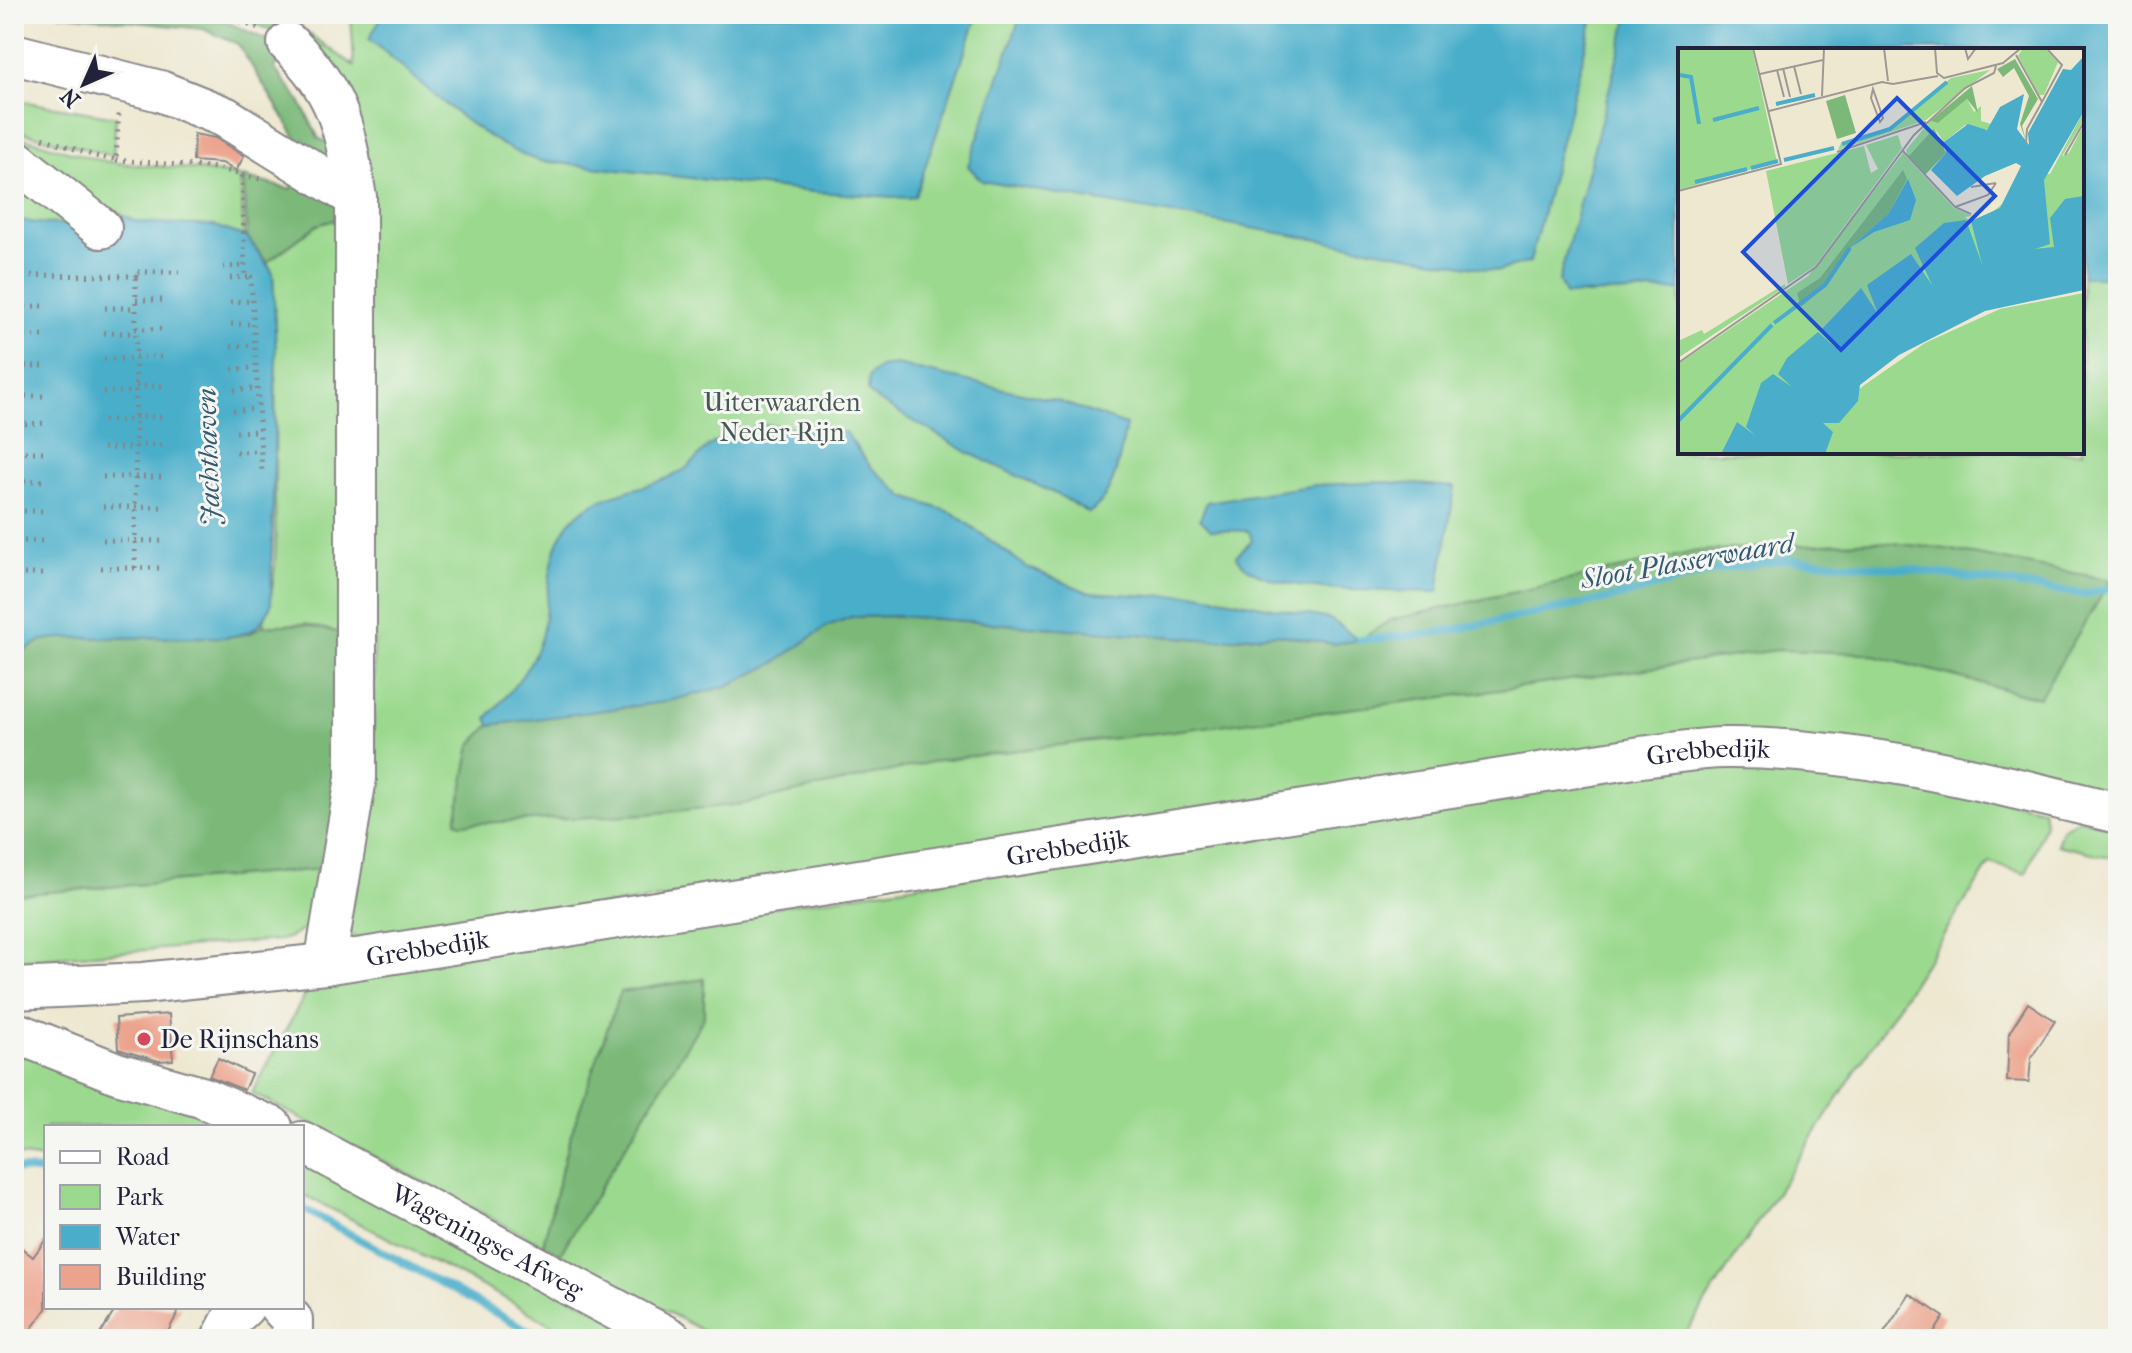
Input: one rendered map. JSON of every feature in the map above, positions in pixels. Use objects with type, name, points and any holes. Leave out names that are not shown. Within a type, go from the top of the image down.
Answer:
[{"type":"street","points":[[288,43],[320,76],[341,115],[356,198],[356,778],[325,964]]},
{"type":"street","points":[[14,54],[126,81],[225,117],[356,198]]},
{"type":"street","points":[[25,148],[101,228]]},
{"type":"street","name":"Grebbedijk","points":[[14,989],[143,983],[325,964],[1626,760],[1725,748],[1842,753],[1944,772],[2118,813]]},
{"type":"street","points":[[14,1032],[117,1073],[201,1097],[267,1125]]},
{"type":"street","name":"Wageningse Afweg","points":[[304,1143],[671,1339]]},
{"type":"street","points":[[222,1339],[234,1316],[242,1309]]},
{"type":"street","points":[[282,1309],[292,1320],[292,1339]]},
{"type":"path","points":[[218,14],[288,43]]},
{"type":"path","points":[[116,160],[119,109],[126,81]]},
{"type":"path","points":[[25,148],[116,160],[217,168],[242,175],[245,274],[251,277]]},
{"type":"path","points":[[223,267],[245,266]]},
{"type":"path","points":[[135,568],[135,272],[179,272]]},
{"type":"path","points":[[16,583],[15,275],[136,276]]},
{"type":"path","points":[[230,278],[251,277]]},
{"type":"path","points":[[251,277],[258,451],[262,473]]},
{"type":"path","points":[[105,308],[167,300]]},
{"type":"path","points":[[230,302],[251,301]]},
{"type":"path","points":[[15,306],[48,306]]},
{"type":"path","points":[[231,324],[252,324]]},
{"type":"path","points":[[104,333],[167,329]]},
{"type":"path","points":[[15,336],[48,336]]},
{"type":"path","points":[[231,346],[253,345]]},
{"type":"path","points":[[104,359],[167,357]]},
{"type":"path","points":[[15,366],[48,366]]},
{"type":"path","points":[[232,369],[255,368]]},
{"type":"path","points":[[103,392],[167,386]]},
{"type":"path","points":[[234,390],[255,389]]},
{"type":"path","points":[[15,396],[48,396]]},
{"type":"path","points":[[233,410],[256,409]]},
{"type":"path","points":[[103,420],[165,417]]},
{"type":"path","points":[[15,424],[48,423]]},
{"type":"path","points":[[236,432],[257,431]]},
{"type":"path","points":[[103,448],[166,445]]},
{"type":"path","points":[[236,452],[258,451]]},
{"type":"path","points":[[15,452],[48,452]]},
{"type":"path","points":[[103,477],[166,477]]},
{"type":"path","points":[[15,481],[47,481]]},
{"type":"path","points":[[103,507],[166,507]]},
{"type":"path","points":[[15,511],[47,511]]},
{"type":"path","points":[[103,540],[165,541]]},
{"type":"path","points":[[15,541],[47,541]]},
{"type":"path","points":[[101,568],[160,568]]},
{"type":"path","points":[[15,574],[47,574]]},
{"type":"green space","points":[[59,14],[209,14],[283,47],[284,53],[274,68],[300,101],[319,139],[336,144],[343,170],[302,147],[238,44],[203,29]]},
{"type":"green space","points":[[234,14],[277,16],[286,20],[294,24],[324,55]]},
{"type":"green space","name":"Uiterwaarden Neder-Rijn","points":[[351,14],[1737,14],[1683,48],[1678,48],[1678,454],[2084,454],[2084,74],[2118,81],[2118,799],[1847,741],[357,938],[343,932],[361,875],[373,798],[374,505],[324,55],[297,25],[354,66]]},
{"type":"green space","points":[[14,100],[116,117],[113,156],[14,130]]},
{"type":"green space","points":[[14,136],[110,162],[240,177],[244,236],[202,227],[139,222],[110,214],[14,152]]},
{"type":"green space","points":[[14,165],[76,222],[38,225],[14,218]]},
{"type":"green space","points":[[301,172],[347,216],[317,225],[267,262],[247,237],[243,177],[290,189]]},
{"type":"green space","points":[[347,216],[341,633],[304,624],[262,626],[272,593],[276,540],[274,300],[273,273],[267,262],[317,225]]},
{"type":"green space","points":[[1875,541],[1946,549],[2111,580],[2039,698],[1863,653],[1777,650],[1500,690],[940,760],[744,804],[647,814],[460,824],[456,821],[471,745],[490,725],[665,702],[727,686],[775,663],[827,626],[851,617],[898,616],[1215,640],[1276,634],[1334,644],[1360,640],[1390,620],[1698,551]]},
{"type":"green space","points":[[304,624],[341,633],[339,829],[322,869],[14,895],[14,658],[42,640],[58,638],[227,637],[251,633],[262,626]]},
{"type":"green space","points":[[1728,760],[1843,767],[2043,809],[2045,824],[2026,874],[1990,863],[1682,1339],[718,1339],[560,1254],[704,1017],[568,1143],[543,1245],[252,1093],[314,978]]},
{"type":"green space","points":[[2080,819],[2118,828],[2118,859],[2057,845],[2062,829]]},
{"type":"green space","points":[[322,869],[314,914],[303,930],[280,940],[14,960],[14,895]]},
{"type":"green space","points":[[704,979],[704,1017],[560,1254],[543,1245],[568,1143],[620,992]]},
{"type":"green space","points":[[14,1046],[236,1125],[44,1125],[44,1159],[14,1155]]},
{"type":"green space","points":[[304,1155],[651,1339],[576,1339],[497,1294],[304,1195]]},
{"type":"water","points":[[383,14],[978,14],[915,196],[909,198],[813,192],[540,161],[517,152],[472,125],[369,39]]},
{"type":"water","points":[[1021,14],[1594,14],[1530,262],[1498,271],[982,181],[968,166]]},
{"type":"water","points":[[1629,14],[2118,14],[2118,277],[2084,277],[2084,48],[1678,48],[1678,290],[1565,295],[1559,280]]},
{"type":"water","name":"Jachthaven","points":[[115,212],[138,222],[215,226],[247,237],[273,273],[276,352],[271,605],[259,625],[227,637],[58,638],[42,640],[14,658],[14,218],[65,224]]},
{"type":"water","points":[[896,365],[1058,401],[1126,425],[1111,485],[1089,513],[969,453],[868,392],[869,376],[880,367]]},
{"type":"water","points":[[757,424],[845,432],[871,467],[905,497],[953,513],[1027,567],[1088,592],[1151,596],[1199,594],[1330,619],[1360,640],[1333,644],[1276,634],[1215,640],[898,616],[851,617],[827,626],[775,663],[727,686],[665,702],[490,725],[487,718],[518,680],[537,649],[558,542],[576,516],[598,501],[682,471],[710,445],[746,435]]},
{"type":"water","points":[[1386,482],[1455,487],[1438,592],[1330,589],[1271,579],[1250,569],[1236,556],[1252,541],[1249,531],[1211,530],[1200,519],[1207,502],[1316,485]]},
{"type":"building","points":[[194,134],[215,138],[244,156],[236,171],[222,163],[193,161]]},
{"type":"building","points":[[2028,1003],[2055,1021],[2031,1058],[2029,1082],[2007,1081],[2009,1033]]},
{"type":"building","name":"De Rijnschans","points":[[169,1014],[173,1060],[159,1061],[118,1049],[116,1018]]},
{"type":"building","points":[[218,1058],[251,1074],[244,1090],[209,1076]]},
{"type":"building","points":[[14,1242],[33,1257],[44,1242],[46,1309],[24,1339],[14,1339]]},
{"type":"building","points":[[1910,1294],[1944,1317],[1930,1339],[1880,1339]]},
{"type":"building","points":[[116,1309],[180,1309],[164,1339],[97,1339]]},
{"type":"waterway","name":"Sloot Plasserwaard","points":[[1360,640],[1436,633],[1613,598],[1721,569],[1789,559],[1909,569],[2084,594],[2118,587]]},
{"type":"waterway","points":[[14,1169],[44,1172]]},
{"type":"waterway","points":[[304,1209],[544,1339]]},
{"type":"place","name":"De Rijnschans","points":[[144,1039]]}]
